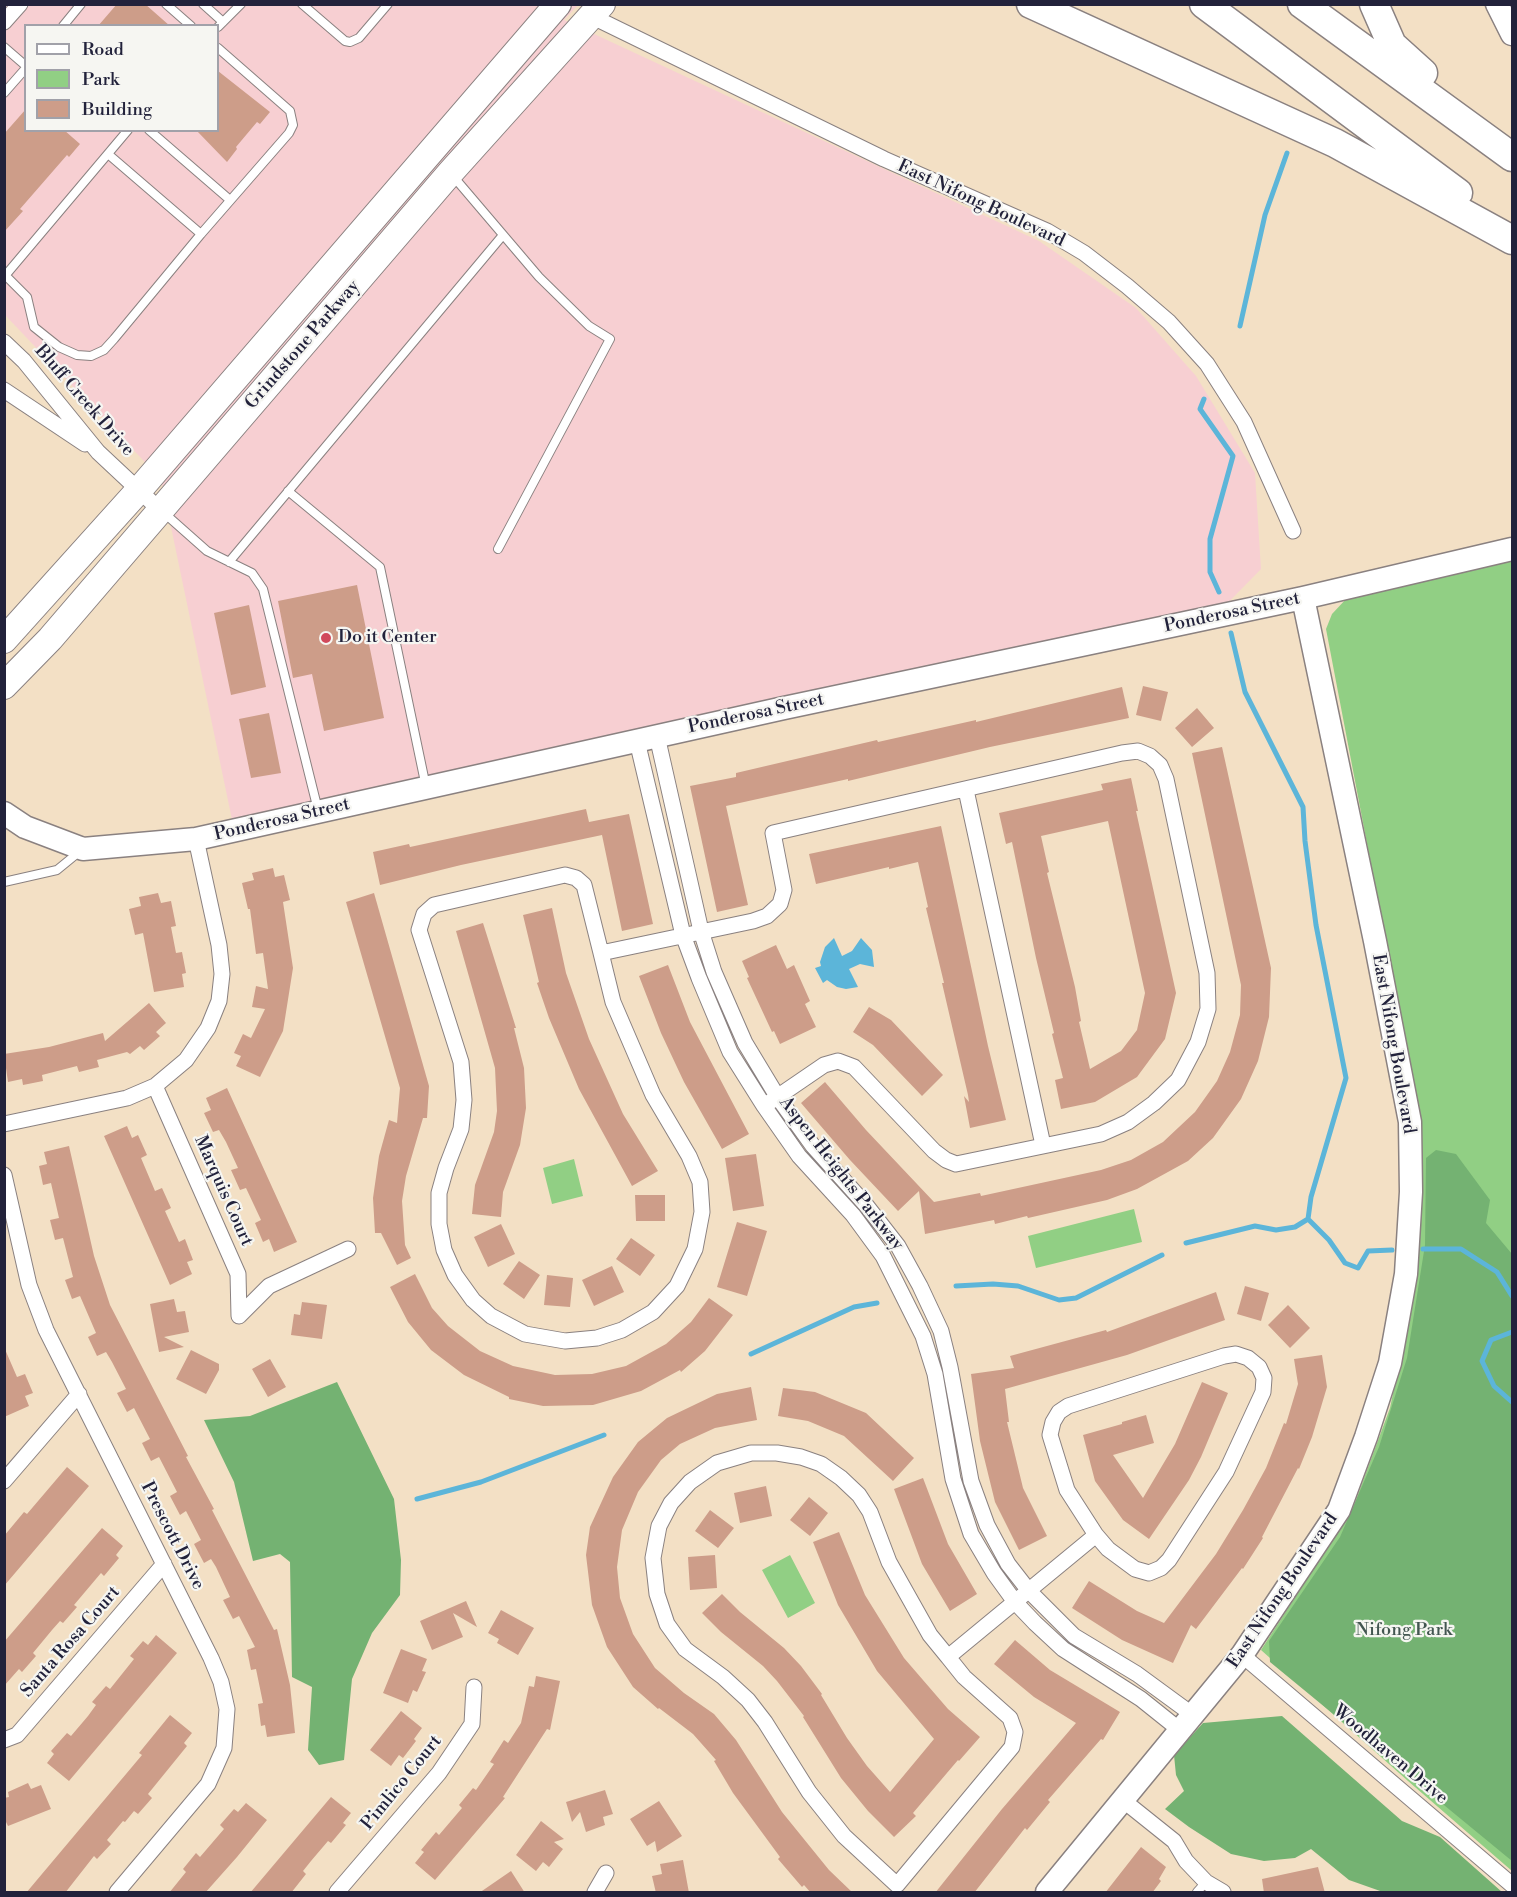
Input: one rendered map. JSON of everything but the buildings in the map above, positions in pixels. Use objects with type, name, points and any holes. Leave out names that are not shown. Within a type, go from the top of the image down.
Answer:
[{"type":"highway","points":[[1030,4],[1335,143],[1512,240]]},
{"type":"highway","points":[[1204,4],[1512,234]]},
{"type":"highway","points":[[1302,4],[1512,156]]},
{"type":"highway","points":[[1374,4],[1392,45],[1512,156]]},
{"type":"main road","name":"Grindstone Parkway","points":[[4,640],[139,490],[558,4]]},
{"type":"main road","name":"Grindstone Parkway","points":[[4,686],[50,639],[161,511],[503,114],[590,7]]},
{"type":"street","points":[[4,22],[20,4]]},
{"type":"street","points":[[1497,4],[1512,34]]},
{"type":"street","name":"East Nifong Boulevard","points":[[590,7],[884,159],[1047,231],[1084,253],[1169,322],[1208,364],[1244,422],[1293,531]]},
{"type":"street","name":"Bluff Creek Drive","points":[[4,342],[24,361],[98,452],[161,511]]},
{"type":"street","points":[[4,390],[98,452]]},
{"type":"street","name":"Ponderosa Street","points":[[4,813],[25,827],[83,849],[196,839],[1303,598],[1512,549]]},
{"type":"street","name":"East Nifong Boulevard","points":[[1047,1893],[1242,1655],[1339,1510],[1390,1363],[1408,1251],[1411,1192],[1410,1122],[1375,941],[1303,598]]},
{"type":"street","name":"Aspen Heights Parkway","points":[[647,739],[678,833],[701,931],[714,972],[745,1043],[777,1096],[813,1146],[866,1205],[898,1246],[920,1286],[941,1331],[972,1481],[987,1525],[1008,1564],[1029,1591],[1074,1636],[1137,1674],[1187,1723]]},
{"type":"street","name":"Aspen Heights Parkway","points":[[647,739],[661,837],[683,935],[699,978],[730,1052],[799,1156],[852,1215],[883,1256],[923,1336],[935,1374],[953,1479],[971,1534],[994,1573],[1015,1602],[1063,1649],[1112,1681],[1187,1723]]},
{"type":"street","points":[[601,953],[753,921],[767,916],[780,904],[784,890],[773,833],[1122,753],[1138,751],[1150,756],[1160,765],[1166,779],[1207,974],[1208,1009],[1198,1042],[1178,1080],[1154,1103],[1128,1122],[1101,1134],[956,1164],[934,1151],[854,1067],[838,1061],[824,1065],[764,1106]]},
{"type":"street","points":[[966,790],[1043,1145]]},
{"type":"street","points":[[4,1124],[127,1098],[155,1086],[186,1060],[208,1028],[219,1001],[222,974],[219,945],[196,839]]},
{"type":"street","points":[[565,875],[576,878],[584,885],[601,953],[613,1002],[653,1095],[689,1156],[700,1182],[702,1212],[695,1249],[677,1286],[653,1311],[622,1330],[597,1338],[565,1341],[525,1334],[491,1316],[473,1300],[455,1275],[444,1250],[439,1224],[440,1192],[446,1168],[461,1129],[464,1100],[460,1062],[419,930],[424,914],[434,905],[565,875]]},
{"type":"street","name":"Marquis Court","points":[[155,1086],[238,1274],[239,1316],[269,1286],[348,1249]]},
{"type":"street","name":"Prescott Drive","points":[[4,1175],[30,1285],[46,1330],[211,1658],[221,1682],[227,1709],[224,1748],[208,1784],[117,1893]]},
{"type":"street","points":[[1236,1354],[1248,1358],[1259,1367],[1264,1378],[1263,1392],[1226,1472],[1169,1560],[1161,1568],[1149,1573],[1135,1569],[1108,1549],[1096,1535],[1066,1490],[1050,1435],[1053,1422],[1059,1413],[1068,1406],[1224,1356],[1236,1354]]},
{"type":"street","points":[[4,1481],[79,1394]]},
{"type":"street","points":[[751,1453],[777,1453],[801,1457],[821,1464],[841,1478],[859,1496],[870,1512],[889,1562],[930,1635],[948,1657],[964,1677],[1010,1718],[1015,1732],[1012,1747],[894,1889],[844,1836],[809,1792],[765,1722],[748,1700],[723,1677],[685,1649],[666,1623],[657,1594],[652,1558],[659,1526],[671,1503],[690,1482],[717,1463],[751,1453]]},
{"type":"street","points":[[948,1657],[1096,1535]]},
{"type":"street","name":"Santa Rosa Court","points":[[4,1740],[17,1735],[164,1564]]},
{"type":"street","name":"Woodhaven Drive","points":[[1242,1655],[1512,1885]]},
{"type":"street","points":[[1112,1681],[1121,1665]]},
{"type":"street","name":"Pimlico Court","points":[[337,1893],[439,1773],[472,1724],[474,1687]]},
{"type":"street","points":[[1124,1801],[1173,1841],[1202,1887],[1223,1893]]},
{"type":"street","points":[[595,1893],[606,1873]]},
{"type":"lane","points":[[65,24],[81,4]]},
{"type":"lane","points":[[166,4],[189,24]]},
{"type":"lane","points":[[203,4],[220,25],[241,4]]},
{"type":"lane","points":[[302,4],[345,41],[350,42],[359,38],[388,4]]},
{"type":"lane","points":[[4,47],[24,65]]},
{"type":"lane","points":[[126,132],[5,276],[27,297],[34,327],[59,347],[77,355],[91,356],[104,350],[289,133],[293,125],[290,111],[280,100],[219,49]]},
{"type":"lane","points":[[4,93],[24,69]]},
{"type":"lane","points":[[151,132],[230,200]]},
{"type":"lane","points":[[108,154],[201,234]]},
{"type":"lane","points":[[450,173],[539,277],[589,326],[610,339],[498,549]]},
{"type":"lane","points":[[229,562],[503,235]]},
{"type":"lane","points":[[288,491],[380,567],[426,788]]},
{"type":"lane","points":[[161,511],[207,551],[252,573],[263,589],[319,812]]},
{"type":"lane","points":[[4,882],[57,870],[83,849]]},
{"type":"shaded area","points":[[5,5],[578,5],[564,20],[1039,241],[1136,308],[1196,376],[1255,473],[1261,569],[1212,619],[235,834],[161,479],[5,315]]},
{"type":"green space","name":"Nifong Park","points":[[1512,561],[1512,1871],[1261,1650],[1353,1508],[1390,1408],[1407,1326],[1415,1095],[1326,629],[1332,614],[1347,598]]},
{"type":"green space","points":[[1436,1150],[1456,1154],[1490,1200],[1486,1223],[1512,1254],[1512,1861],[1270,1662],[1269,1641],[1340,1537],[1379,1447],[1407,1358],[1425,1245],[1426,1158]]},
{"type":"green space","points":[[574,1159],[583,1196],[552,1204],[543,1168]]},
{"type":"green space","points":[[1134,1209],[1142,1242],[1036,1268],[1028,1236]]},
{"type":"green space","points":[[337,1382],[394,1499],[401,1560],[400,1595],[372,1633],[352,1679],[344,1760],[319,1765],[308,1750],[312,1687],[292,1677],[290,1562],[280,1554],[253,1561],[234,1482],[204,1420],[250,1416]]},
{"type":"green space","points":[[790,1555],[815,1603],[788,1618],[762,1570]]},
{"type":"green space","points":[[1282,1716],[1402,1821],[1440,1837],[1502,1892],[1383,1892],[1349,1880],[1311,1849],[1295,1858],[1264,1861],[1231,1854],[1165,1809],[1184,1791],[1176,1775],[1174,1755],[1203,1723]]},
{"type":"water","points":[[834,938],[842,956],[852,951],[861,938],[872,950],[874,967],[860,964],[849,969],[858,987],[846,989],[837,987],[827,980],[823,983],[815,968],[821,966],[820,962],[825,947]]},
{"type":"waterway","points":[[1240,326],[1265,215],[1287,153]]},
{"type":"waterway","points":[[1204,399],[1200,409],[1233,456],[1210,539],[1210,572],[1219,592]]},
{"type":"waterway","points":[[1231,633],[1245,692],[1303,807],[1316,925],[1346,1078],[1311,1197],[1308,1219],[1329,1240],[1345,1263],[1358,1268],[1368,1251],[1392,1250]]},
{"type":"waterway","points":[[1186,1243],[1255,1226],[1276,1230],[1295,1227],[1308,1219]]},
{"type":"waterway","points":[[1423,1249],[1461,1249],[1497,1272],[1512,1296]]},
{"type":"waterway","points":[[956,1286],[993,1284],[1018,1286],[1059,1300],[1076,1298],[1162,1255]]},
{"type":"waterway","points":[[751,1354],[854,1307],[877,1303]]},
{"type":"waterway","points":[[1512,1332],[1491,1340],[1482,1361],[1494,1386],[1512,1402]]},
{"type":"waterway","points":[[417,1499],[481,1482],[604,1435]]},
{"type":"place","name":"Do it Center","points":[[326,638]]}]
